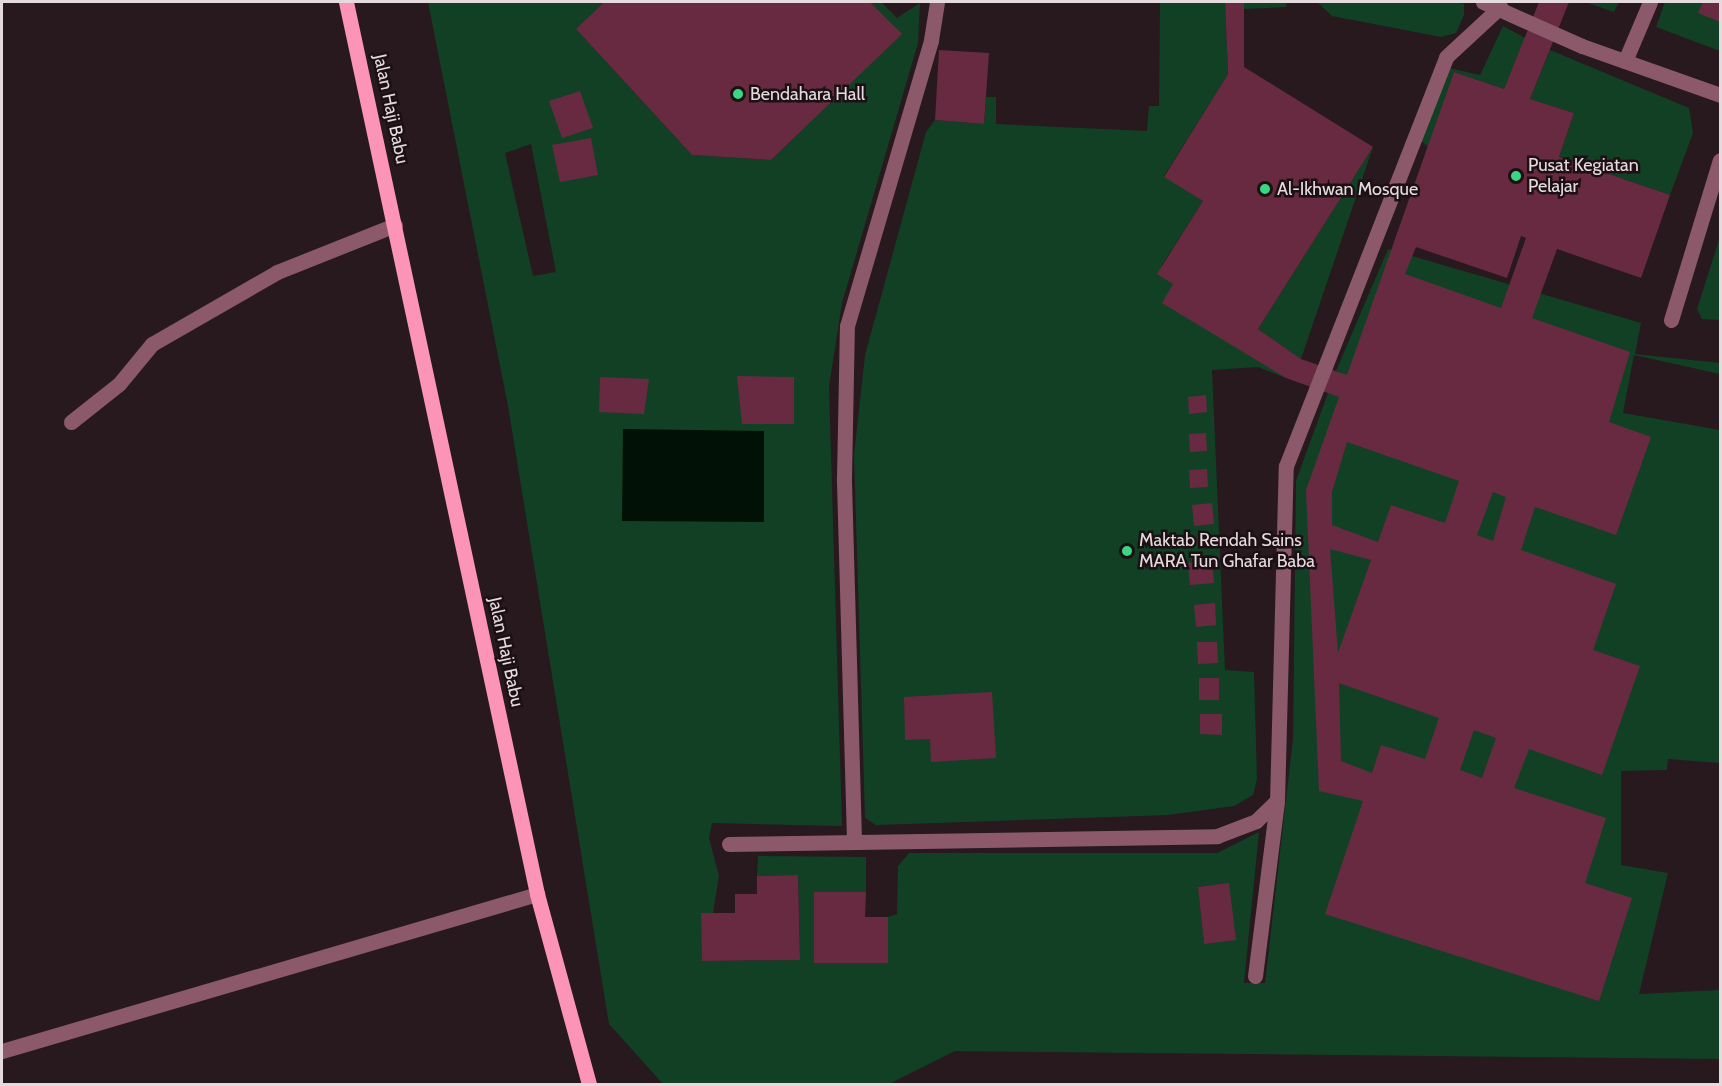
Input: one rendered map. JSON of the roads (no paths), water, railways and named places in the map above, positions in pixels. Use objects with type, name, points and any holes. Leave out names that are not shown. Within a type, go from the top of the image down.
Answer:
[{"type":"main road","name":"Jalan Haji Babu","points":[[346,2],[537,894],[589,1084]]},
{"type":"street","points":[[854,840],[844,478],[847,326],[931,40],[936,2]]},
{"type":"street","points":[[1483,2],[1500,7],[1625,61],[1720,95]]},
{"type":"street","points":[[1625,61],[1650,2]]},
{"type":"street","points":[[1255,976],[1277,801],[1286,466],[1446,57],[1500,7]]},
{"type":"street","points":[[1671,320],[1720,160]]},
{"type":"street","points":[[71,422],[119,384],[152,344],[277,272],[395,225]]},
{"type":"street","points":[[729,844],[854,840],[1218,836],[1256,821],[1277,801]]},
{"type":"street","points":[[2,1051],[537,894]]},
{"type":"place","name":"Bendahara Hall","points":[[738,94]]},
{"type":"place","name":"Pusat Kegiatan Pelajar","points":[[1516,176]]},
{"type":"place","name":"Al-Ikhwan Mosque","points":[[1265,189]]},
{"type":"place","name":"Maktab Rendah Sains MARA Tun Ghafar Baba","points":[[1127,551]]}]
